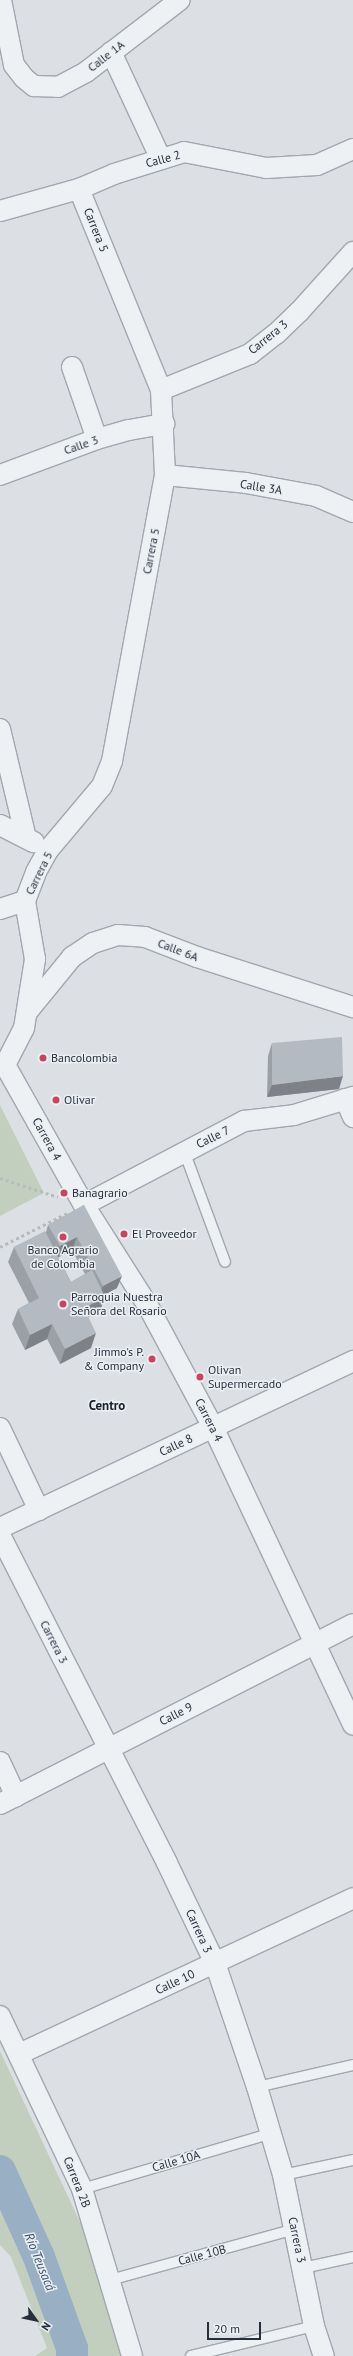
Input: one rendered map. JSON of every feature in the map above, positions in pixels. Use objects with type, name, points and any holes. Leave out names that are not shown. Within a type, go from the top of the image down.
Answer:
[{"type":"street","name":"Calle 1A","points":[[1,0],[9,48],[14,64],[24,78],[34,86],[58,87],[86,72],[180,0]]},
{"type":"street","points":[[111,52],[161,159]]},
{"type":"street","name":"Calle 2","points":[[0,211],[79,189],[114,174],[184,152],[266,168],[317,165],[353,149]]},
{"type":"street","name":"Carrera 5","points":[[25,901],[36,872],[49,849],[102,786],[112,761],[165,475],[164,424],[161,390],[79,189]]},
{"type":"street","name":"Carrera 3","points":[[161,390],[250,354],[276,334],[350,261]]},
{"type":"street","points":[[72,367],[97,439]]},
{"type":"street","name":"Calle 3","points":[[0,475],[97,439],[129,430],[164,424]]},
{"type":"street","name":"Calle 3A","points":[[165,475],[246,483],[316,496],[353,512]]},
{"type":"street","points":[[0,729],[26,838]]},
{"type":"street","points":[[0,825],[49,849]]},
{"type":"street","points":[[0,909],[25,901],[35,959],[28,1011],[21,1034],[3,1066]]},
{"type":"street","name":"Calle 6A","points":[[28,1011],[72,957],[93,944],[118,935],[145,937],[197,957],[353,1007]]},
{"type":"street","name":"Carrera 4","points":[[3,1066],[84,1204],[148,1306],[213,1427],[353,1725]]},
{"type":"street","points":[[349,1098],[353,1117]]},
{"type":"street","name":"Calle 7","points":[[84,1204],[244,1121],[294,1115],[349,1098]]},
{"type":"street","name":"Calle 8","points":[[0,1528],[353,1361]]},
{"type":"street","points":[[0,1428],[39,1510]]},
{"type":"street","name":"Carrera 3","points":[[0,1535],[167,1863],[215,1963],[257,2087],[269,2134],[283,2175],[314,2326],[324,2356]]},
{"type":"street","name":"Calle 9","points":[[8,1800],[353,1624]]},
{"type":"street","points":[[0,1762],[8,1800]]},
{"type":"street","name":"Calle 10","points":[[19,2054],[353,1898]]},
{"type":"street","name":"Carrera 2B","points":[[0,2016],[82,2189],[132,2356]]},
{"type":"lane","points":[[184,1151],[224,1262]]},
{"type":"lane","points":[[257,2087],[353,2065]]},
{"type":"lane","name":"Calle 10A","points":[[82,2189],[269,2134]]},
{"type":"lane","points":[[283,2175],[353,2160]]},
{"type":"lane","name":"Calle 10B","points":[[110,2280],[295,2229]]},
{"type":"lane","points":[[303,2268],[353,2257]]},
{"type":"lane","points":[[191,2356],[314,2326]]},
{"type":"path","points":[[0,1178],[84,1204]]},
{"type":"path","points":[[0,1247],[84,1204]]},
{"type":"green space","points":[[0,1105],[44,1193],[0,1216]]},
{"type":"green space","points":[[0,2051],[87,2237],[124,2356],[35,2356],[47,2348],[11,2257],[0,2245]]},
{"type":"building","points":[[342,1037],[343,1076],[272,1085],[272,1043]]},
{"type":"building","points":[[84,1205],[122,1276],[103,1286],[77,1237],[60,1246],[48,1225]]},
{"type":"building","name":"Parroquia Nuestra Señora del Rosario","points":[[45,1231],[71,1282],[92,1270],[105,1297],[84,1308],[96,1333],[65,1349],[52,1324],[30,1335],[18,1309],[39,1298],[14,1247]]},
{"type":"waterway","name":"Río Teusacá","points":[[0,2171],[39,2257],[72,2348],[72,2356]]},
{"type":"place","name":"Bancolombia","points":[[43,1058]]},
{"type":"place","name":"Olivar","points":[[56,1100]]},
{"type":"place","name":"Banagrario","points":[[64,1193]]},
{"type":"place","name":"El Proveedor","points":[[124,1234]]},
{"type":"place","name":"Banco Agrario de Colombia","points":[[63,1237]]},
{"type":"place","name":"Parroquia Nuestra Señora del Rosario","points":[[63,1304]]},
{"type":"place","name":"Jimmo's P. & Company","points":[[152,1359]]},
{"type":"place","name":"Olivan Supermercado","points":[[200,1377]]},
{"type":"district","name":"Centro","points":[[107,1406]]}]
